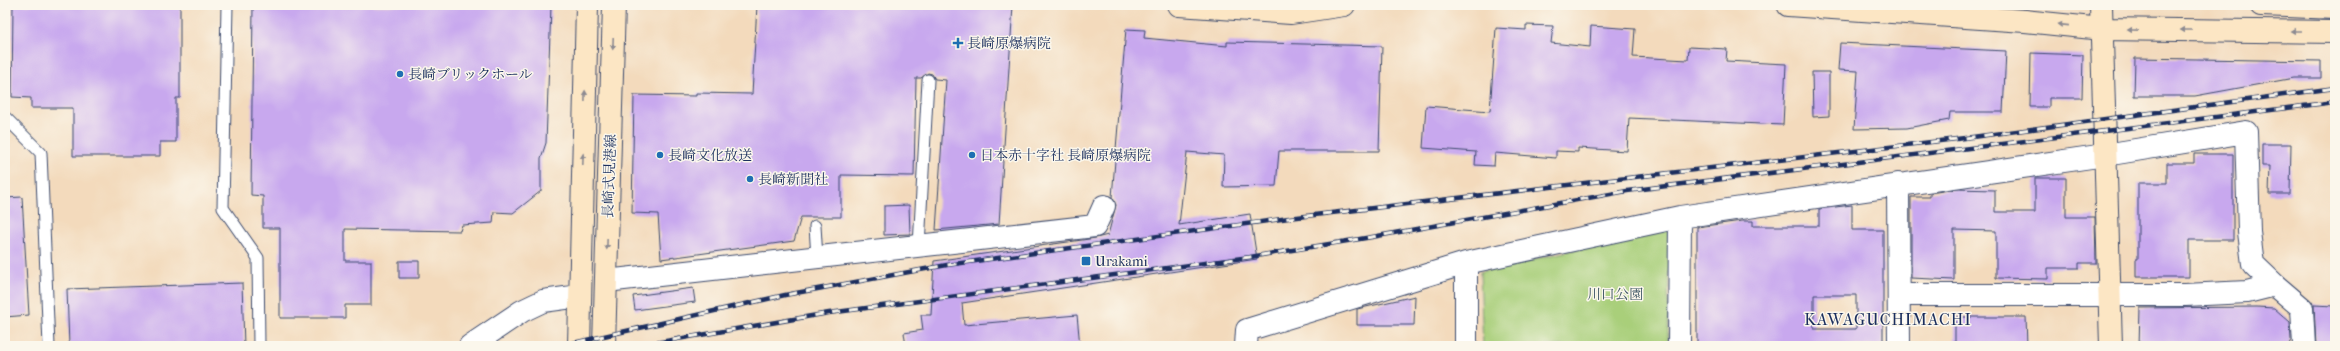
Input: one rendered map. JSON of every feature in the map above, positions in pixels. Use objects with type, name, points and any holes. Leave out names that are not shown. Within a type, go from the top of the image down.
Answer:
[{"type":"street","name":"長崎式見港線","points":[[579,346],[587,5]]},
{"type":"street","name":"長崎式見港線","points":[[604,346],[614,5]]},
{"type":"street","points":[[1179,5],[1291,13],[1344,5]]},
{"type":"street","points":[[1788,5],[2017,20],[2102,29],[2335,32]]},
{"type":"street","points":[[2101,5],[2110,346]]},
{"type":"street","points":[[2261,5],[2335,8]]},
{"type":"street","points":[[1246,346],[1246,330],[1466,263],[1680,217],[1898,184],[2106,155],[2246,132],[2249,232],[2253,264],[2302,308],[2304,346]]},
{"type":"street","points":[[1898,184],[1899,346]]},
{"type":"street","points":[[606,281],[1095,226],[1104,206]]},
{"type":"street","points":[[1679,346],[1680,217]]},
{"type":"street","points":[[1466,263],[1466,346]]},
{"type":"street","points":[[1899,295],[2109,295],[2248,292],[2275,285]]},
{"type":"street","points":[[470,346],[522,311],[543,301],[580,296]]},
{"type":"lane","points":[[227,5],[223,208],[258,258],[259,346]]},
{"type":"lane","points":[[918,246],[928,80]]},
{"type":"lane","points":[[5,117],[41,153],[49,346]]},
{"type":"lane","points":[[815,226],[817,258]]},
{"type":"green space","name":"川口公園","points":[[1669,227],[1668,346],[1483,346],[1480,272]]},
{"type":"building","points":[[13,5],[180,5],[180,98],[176,98],[176,142],[160,142],[160,156],[73,156],[73,108],[31,108],[31,98],[12,97]]},
{"type":"building","name":"長崎ブリックホール","points":[[253,5],[551,6],[546,143],[541,158],[541,191],[513,213],[494,212],[493,223],[462,225],[460,231],[345,229],[345,261],[371,261],[371,305],[345,305],[345,318],[280,318],[280,228],[263,228],[263,196],[251,195]]},
{"type":"building","points":[[757,5],[1013,5],[999,224],[936,230],[946,80],[935,79],[932,74],[928,73],[921,78],[916,78],[914,176],[841,175],[841,217],[801,217],[794,241],[661,259],[658,214],[632,213],[634,95],[696,96],[696,93],[752,94]]},
{"type":"building","points":[[1526,25],[1553,26],[1551,43],[1590,47],[1591,26],[1635,29],[1633,57],[1688,60],[1689,47],[1727,49],[1726,61],[1786,64],[1783,125],[1629,118],[1627,151],[1578,148],[1578,152],[1556,151],[1556,158],[1495,153],[1494,166],[1475,165],[1476,152],[1423,148],[1426,106],[1490,111],[1496,28],[1526,30]]},
{"type":"building","points":[[1126,29],[1145,30],[1144,38],[1227,46],[1227,42],[1382,46],[1379,151],[1279,151],[1276,186],[1223,187],[1224,155],[1187,152],[1179,225],[1250,214],[1257,259],[962,303],[964,325],[1077,315],[1080,346],[906,346],[904,333],[923,330],[921,315],[931,315],[934,261],[1108,235],[1116,205],[1112,197]]},
{"type":"building","points":[[1840,43],[2006,51],[2003,112],[1950,112],[1949,120],[1907,128],[1854,129],[1858,71],[1838,70]]},
{"type":"building","points":[[2031,53],[2083,55],[2082,98],[2049,98],[2049,107],[2030,107]]},
{"type":"building","points":[[2135,58],[2321,61],[2321,78],[2294,78],[2195,96],[2134,96]]},
{"type":"building","points":[[1812,72],[1829,72],[1829,116],[1813,117]]},
{"type":"building","points":[[2262,144],[2291,144],[2290,194],[2269,194],[2270,166],[2262,166]]},
{"type":"building","points":[[2194,154],[2233,154],[2233,240],[2189,240],[2189,277],[2136,277],[2136,259],[2138,259],[2138,183],[2167,183],[2167,163],[2194,163]]},
{"type":"building","points":[[2035,178],[2066,178],[2066,217],[2095,217],[2096,263],[2079,263],[2079,268],[2048,268],[2048,279],[1996,278],[1996,231],[1954,230],[1954,280],[1911,278],[1911,197],[1930,197],[1930,193],[1956,189],[1995,190],[1995,212],[2035,212]]},
{"type":"building","points":[[22,197],[29,315],[5,317],[5,198]]},
{"type":"building","points":[[909,205],[910,234],[884,235],[884,206]]},
{"type":"building","points":[[1852,205],[1852,230],[1883,230],[1883,346],[1697,346],[1697,227],[1742,221],[1753,221],[1753,226],[1819,226],[1819,209]],"holes":[[[1814,295],[1856,295],[1856,329],[1814,329]]]},
{"type":"building","points":[[399,261],[419,261],[419,278],[399,278]]},
{"type":"building","points":[[242,283],[244,346],[69,346],[67,289]]},
{"type":"building","points":[[693,288],[695,302],[635,310],[633,296]]},
{"type":"building","points":[[1415,296],[1414,325],[1357,325],[1357,309]]},
{"type":"building","points":[[2314,305],[2335,306],[2335,346],[2316,346]]},
{"type":"building","points":[[2140,308],[2274,308],[2290,322],[2291,340],[2288,346],[2139,346]]},
{"type":"building","points":[[1955,317],[2026,317],[2027,346],[1955,346]]},
{"type":"railway","points":[[560,346],[785,295],[947,265],[1289,218],[1965,138],[2335,88]]},
{"type":"railway","points":[[637,346],[829,313],[1250,257],[1372,237],[1627,191],[2335,102]]},
{"type":"place","name":"長崎原爆病院","points":[[958,43]]},
{"type":"place","name":"長崎ブリックホール","points":[[400,74]]},
{"type":"place","name":"長崎文化放送","points":[[660,155]]},
{"type":"place","name":"日本赤十字社 長崎原爆病院","points":[[972,155]]},
{"type":"place","name":"長崎新聞社","points":[[750,179]]},
{"type":"place","name":"Urakami","points":[[1086,261]]},
{"type":"district","name":"KAWAGUCHIMACHI","points":[[1888,319]]}]
